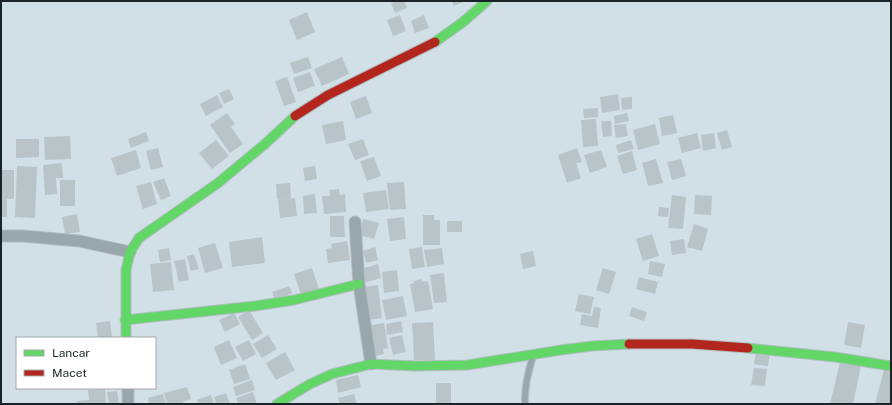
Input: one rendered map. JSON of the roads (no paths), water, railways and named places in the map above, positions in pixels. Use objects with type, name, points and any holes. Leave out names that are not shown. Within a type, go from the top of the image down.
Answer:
[{"type":"street","points":[[126,337],[126,270],[130,252],[139,238],[218,183],[265,144],[293,118],[328,95],[430,45],[463,22],[487,1]]},
{"type":"street","points":[[354,222],[359,284],[370,364]]},
{"type":"street","points":[[1,236],[23,236],[79,241],[130,252]]},
{"type":"street","points":[[126,320],[255,306],[294,300],[359,284]]},
{"type":"street","points":[[277,404],[310,384],[327,377],[370,364],[467,366],[533,354],[592,346],[645,343],[692,344],[767,350],[891,366]]},
{"type":"street","points":[[128,389],[128,404]]},
{"type":"lane","points":[[526,404],[524,393],[527,374],[533,354]]}]
